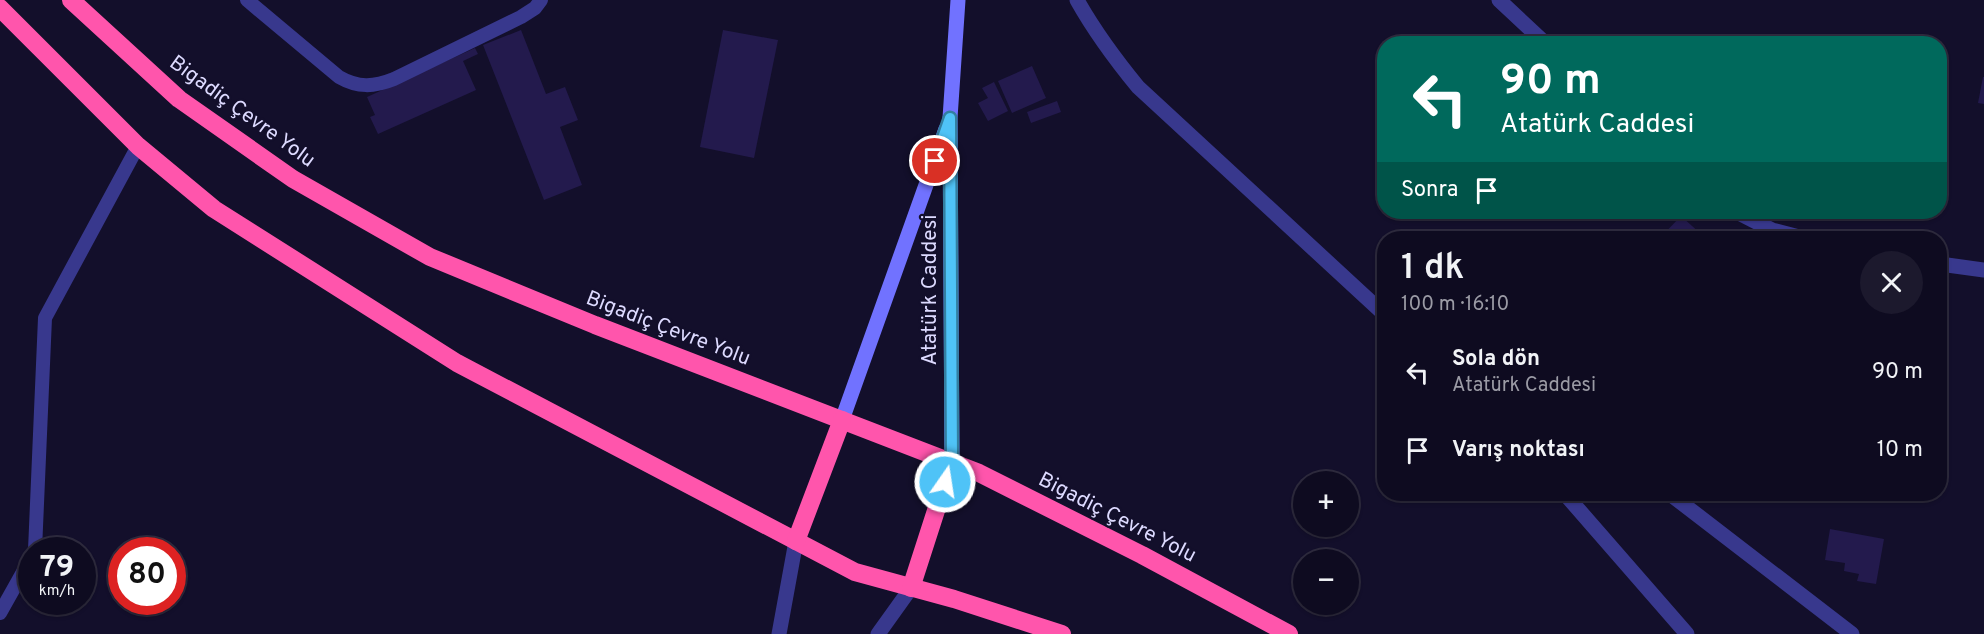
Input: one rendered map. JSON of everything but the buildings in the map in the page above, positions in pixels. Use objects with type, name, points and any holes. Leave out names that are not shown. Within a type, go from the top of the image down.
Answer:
[{"type":"highway","name":"Bigadiç Çevre Yolu","points":[[71,0],[179,99],[293,179],[429,257],[595,325],[952,461],[1142,555],[1289,634]]},
{"type":"highway","points":[[0,8],[138,146],[214,209],[457,363],[855,572],[1062,634]]},
{"type":"highway","points":[[796,541],[842,420]]},
{"type":"highway","points":[[911,588],[952,461]]},
{"type":"main road","name":"Atatürk Caddesi","points":[[952,461],[950,118],[958,0]]},
{"type":"main road","name":"Atatürk Caddesi","points":[[842,420],[950,118]]},
{"type":"street","points":[[1077,0],[1113,57],[1138,87],[1377,308]]},
{"type":"street","points":[[1499,0],[1537,36]]},
{"type":"street","points":[[1751,219],[1776,231]]},
{"type":"street","points":[[1947,265],[1984,270]]},
{"type":"street","points":[[1571,501],[1687,634]]},
{"type":"street","points":[[1679,501],[1852,634]]},
{"type":"street","points":[[779,634],[796,541]]},
{"type":"street","points":[[878,634],[911,588]]},
{"type":"lane","points":[[247,0],[339,77],[358,85],[368,86],[394,79],[521,17],[541,0]]},
{"type":"lane","points":[[36,537],[45,318],[138,146]]},
{"type":"lane","points":[[0,613],[18,581]]},
{"type":"route","points":[[935,161],[950,118],[952,461],[945,482]]}]
